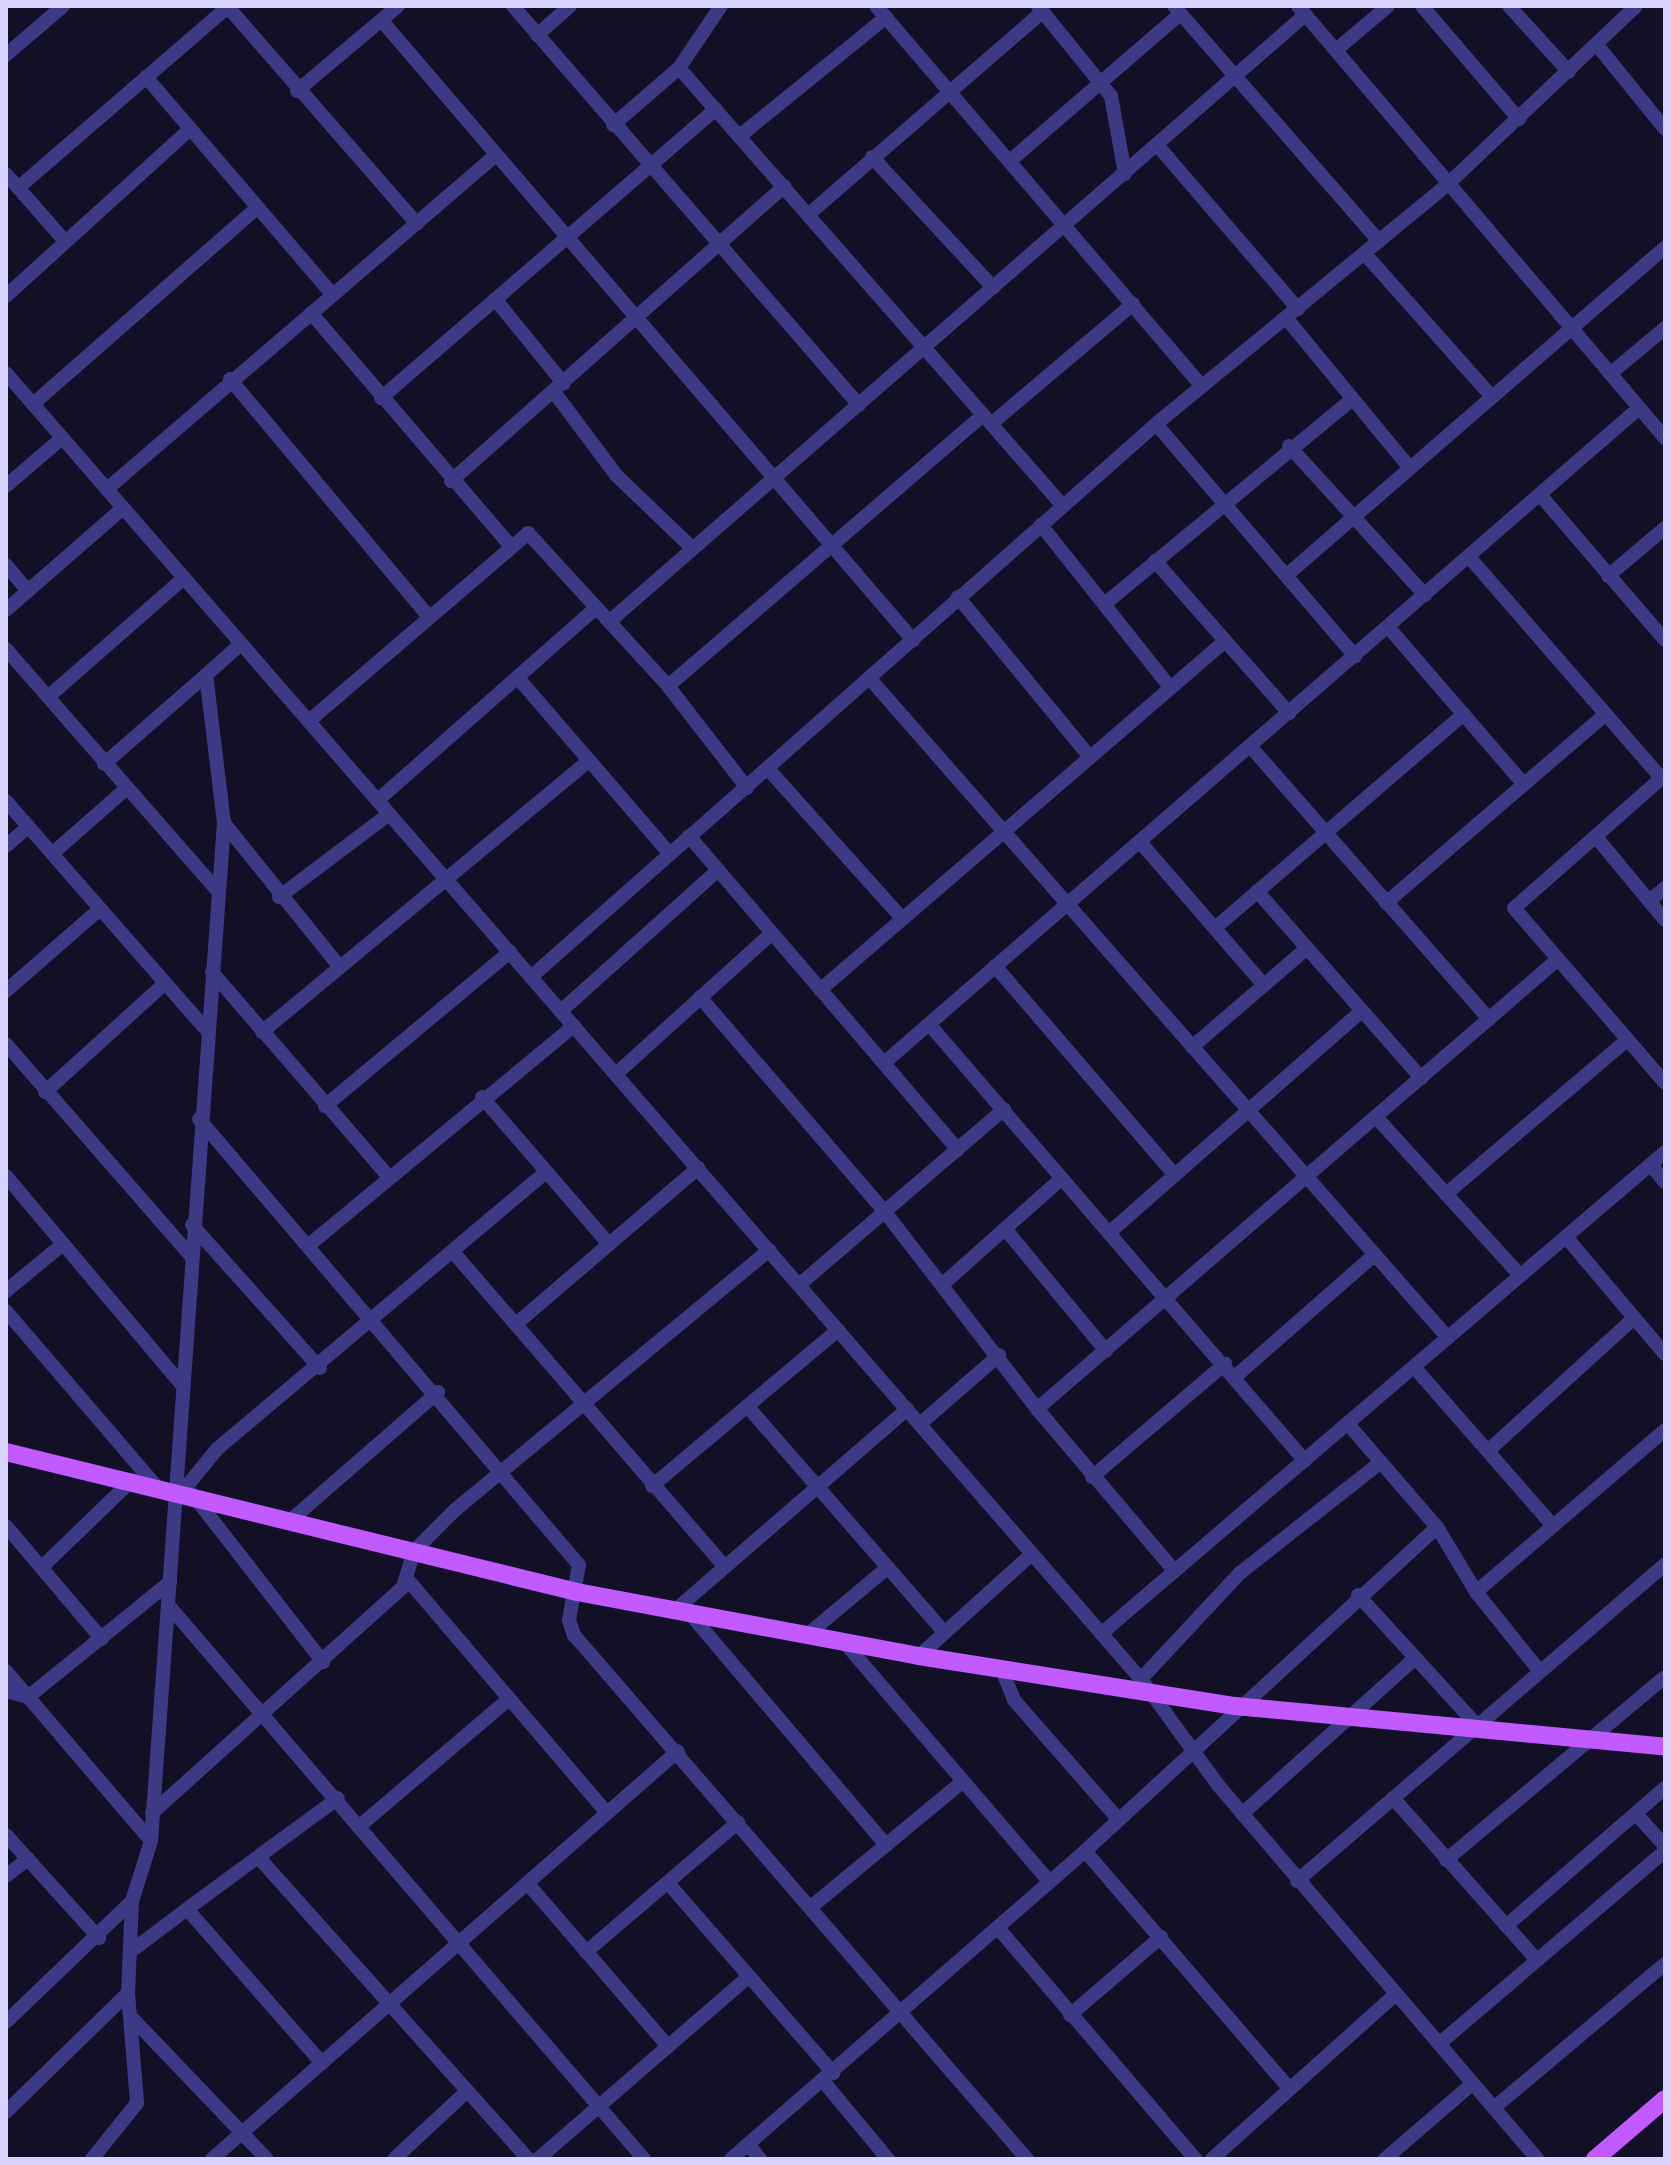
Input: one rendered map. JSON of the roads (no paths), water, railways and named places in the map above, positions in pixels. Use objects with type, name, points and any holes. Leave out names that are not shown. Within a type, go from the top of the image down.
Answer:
[{"type":"main road","points":[[7,1451],[577,1592],[919,1656],[1002,1670],[1145,1683],[1235,1706],[1470,1728],[1591,1743],[1665,1747]]},
{"type":"main road","points":[[1595,2159],[1665,2099]]},
{"type":"street","points":[[6,55],[63,6]]},
{"type":"street","points":[[18,188],[228,6],[297,91],[417,224]]},
{"type":"street","points":[[297,91],[398,6]]},
{"type":"street","points":[[513,6],[613,125],[859,405]]},
{"type":"street","points":[[537,35],[570,6]]},
{"type":"street","points":[[613,125],[679,68],[721,6]]},
{"type":"street","points":[[1336,50],[1388,6]]},
{"type":"street","points":[[1422,6],[1519,119]]},
{"type":"street","points":[[1509,6],[1569,72]]},
{"type":"street","points":[[531,977],[669,853],[871,680],[958,597],[1201,385],[1366,255],[1449,183],[1636,6]]},
{"type":"street","points":[[809,214],[950,93],[1040,9],[1112,100],[1125,174]]},
{"type":"street","points":[[1011,160],[1101,84],[1177,10],[1238,76],[1379,241]]},
{"type":"street","points":[[610,621],[772,477],[927,350],[1065,223],[1238,76],[1301,10],[1665,438]]},
{"type":"street","points":[[741,135],[881,12],[1201,385]]},
{"type":"street","points":[[382,21],[634,323],[913,640]]},
{"type":"street","points":[[1597,45],[1665,129]]},
{"type":"street","points":[[679,68],[741,135],[1063,506]]},
{"type":"street","points":[[146,77],[333,295]]},
{"type":"street","points":[[381,398],[716,109]]},
{"type":"street","points":[[6,296],[64,240],[190,129]]},
{"type":"street","points":[[1158,146],[1293,314],[1352,399],[1409,467]]},
{"type":"street","points":[[107,489],[230,379],[496,155]]},
{"type":"street","points":[[872,157],[993,287]]},
{"type":"street","points":[[6,174],[64,240]]},
{"type":"street","points":[[451,481],[634,323],[784,186]]},
{"type":"street","points":[[33,404],[257,208]]},
{"type":"street","points":[[1366,255],[1491,396]]},
{"type":"street","points":[[1288,574],[1570,326],[1662,256]]},
{"type":"street","points":[[495,299],[655,519],[692,548]]},
{"type":"street","points":[[668,686],[832,546],[1133,304]]},
{"type":"street","points":[[311,313],[451,481],[511,546]]},
{"type":"street","points":[[1610,374],[1665,328]]},
{"type":"street","points":[[6,373],[1145,1683],[1242,1814],[1297,1881],[1537,2159]]},
{"type":"street","points":[[230,379],[428,616]]},
{"type":"street","points":[[1107,602],[1224,505],[1289,446],[1352,399]]},
{"type":"street","points":[[884,1063],[1470,558],[1639,408]]},
{"type":"street","points":[[1156,424],[1224,505],[1288,574],[1355,656]]},
{"type":"street","points":[[6,486],[62,438]]},
{"type":"street","points":[[1289,446],[1355,513],[1425,595]]},
{"type":"street","points":[[1541,496],[1665,640]]},
{"type":"street","points":[[6,610],[123,508]]},
{"type":"street","points":[[1041,525],[1107,602],[1170,687]]},
{"type":"street","points":[[1608,576],[1665,528]]},
{"type":"street","points":[[309,721],[428,616],[511,546],[530,534],[668,686],[747,788]]},
{"type":"street","points":[[1470,558],[1663,776],[1514,906],[1665,1083]]},
{"type":"street","points":[[1155,561],[1289,713]]},
{"type":"street","points":[[6,565],[28,591]]},
{"type":"street","points":[[48,697],[184,578]]},
{"type":"street","points":[[958,597],[1089,756]]},
{"type":"street","points":[[378,800],[596,608]]},
{"type":"street","points":[[1389,628],[1523,783]]},
{"type":"street","points":[[820,990],[1001,830],[1224,642]]},
{"type":"street","points":[[104,764],[241,644]]},
{"type":"street","points":[[6,649],[217,890]]},
{"type":"street","points":[[92,2159],[137,2103],[134,2020],[128,1993],[134,1949],[132,1901],[151,1841],[170,1582],[184,1493],[181,1384],[224,823],[206,675]]},
{"type":"street","points":[[518,678],[587,762],[669,853]]},
{"type":"street","points":[[871,680],[1448,1338]]},
{"type":"street","points":[[1215,928],[1464,714]]},
{"type":"street","points":[[1386,903],[1606,714]]},
{"type":"street","points":[[1250,746],[1489,1019]]},
{"type":"street","points":[[262,1032],[587,762]]},
{"type":"street","points":[[769,770],[902,918]]},
{"type":"street","points":[[53,853],[127,788]]},
{"type":"street","points":[[6,801],[207,1031]]},
{"type":"street","points":[[279,897],[389,814]]},
{"type":"street","points":[[224,823],[279,897],[339,966]]},
{"type":"street","points":[[6,846],[29,826]]},
{"type":"street","points":[[689,836],[958,1150]]},
{"type":"street","points":[[1596,837],[1665,920]]},
{"type":"street","points":[[1140,842],[1264,985]]},
{"type":"street","points":[[561,1011],[718,870]]},
{"type":"street","points":[[1649,901],[1665,888]]},
{"type":"street","points":[[1257,891],[1421,1078]]},
{"type":"street","points":[[6,991],[100,909]]},
{"type":"street","points":[[616,1074],[772,933]]},
{"type":"street","points":[[1192,1047],[1307,948]]},
{"type":"street","points":[[325,1106],[510,952]]},
{"type":"street","points":[[1037,1409],[1557,960]]},
{"type":"street","points":[[995,966],[1175,1175]]},
{"type":"street","points":[[212,972],[388,1176]]},
{"type":"street","points":[[45,1092],[164,984]]},
{"type":"street","points":[[700,997],[885,1212],[999,1355],[1037,1409],[1172,1568]]},
{"type":"street","points":[[1110,1232],[1362,1011]]},
{"type":"street","points":[[929,1024],[1236,1376],[1305,1461]]},
{"type":"street","points":[[309,1245],[482,1097],[574,1026]]},
{"type":"street","points":[[1446,1194],[1627,1040]]},
{"type":"street","points":[[6,1044],[192,1257]]},
{"type":"street","points":[[482,1097],[609,1244]]},
{"type":"street","points":[[799,1285],[1004,1109]]},
{"type":"street","points":[[1376,1117],[1520,1275]]},
{"type":"street","points":[[199,1119],[504,1469],[579,1565],[577,1592],[569,1620],[574,1635],[678,1751],[1027,2159]]},
{"type":"street","points":[[1102,1633],[1172,1568],[1305,1461],[1665,1152]]},
{"type":"street","points":[[1651,1165],[1665,1182]]},
{"type":"street","points":[[516,1324],[698,1168]]},
{"type":"street","points":[[184,1493],[217,1449],[320,1368],[546,1172]]},
{"type":"street","points":[[6,1176],[181,1384]]},
{"type":"street","points":[[943,1284],[1062,1178]]},
{"type":"street","points":[[192,1225],[320,1368]]},
{"type":"street","points":[[1006,1230],[1106,1351]]},
{"type":"street","points":[[1566,1237],[1665,1354]]},
{"type":"street","points":[[6,1291],[63,1244]]},
{"type":"street","points":[[152,1813],[267,1716],[408,1580],[414,1551],[581,1402],[769,1250]]},
{"type":"street","points":[[454,1253],[722,1564]]},
{"type":"street","points":[[1236,1376],[1373,1256]]},
{"type":"street","points":[[6,1311],[156,1486]]},
{"type":"street","points":[[1489,1450],[1634,1318]]},
{"type":"street","points":[[652,1486],[838,1330]]},
{"type":"street","points":[[920,1424],[999,1355]]},
{"type":"street","points":[[1092,1477],[1225,1364]]},
{"type":"street","points":[[1414,1367],[1553,1526]]},
{"type":"street","points":[[291,1520],[438,1392]]},
{"type":"street","points":[[747,1406],[944,1632]]},
{"type":"street","points":[[886,1845],[682,1613],[722,1564],[907,1409]]},
{"type":"street","points":[[1348,1424],[1437,1527],[1476,1592],[1538,1669]]},
{"type":"street","points":[[1476,1592],[1665,1430]]},
{"type":"street","points":[[1145,1683],[1240,1573],[1381,1462]]},
{"type":"street","points":[[42,1567],[132,1480]]},
{"type":"street","points":[[184,1493],[323,1662]]},
{"type":"street","points":[[6,1526],[102,1639]]},
{"type":"street","points":[[731,2159],[1085,1851],[1194,1750],[1235,1706],[1437,1527]]},
{"type":"street","points":[[919,1656],[1032,1554]]},
{"type":"street","points":[[1297,1881],[1538,1669],[1665,1564]]},
{"type":"street","points":[[807,1635],[886,1569]]},
{"type":"street","points":[[408,1580],[607,1813]]},
{"type":"street","points":[[28,1697],[170,1582]]},
{"type":"street","points":[[1358,1595],[1470,1728]]},
{"type":"street","points":[[169,1606],[362,1824],[458,1945],[644,2159]]},
{"type":"street","points":[[844,1642],[1050,1882]]},
{"type":"street","points":[[1242,1814],[1414,1659]]},
{"type":"street","points":[[1002,1670],[1014,1700],[1119,1820]]},
{"type":"street","points":[[6,1671],[151,1841]]},
{"type":"street","points":[[1446,1860],[1591,1743],[1665,1677]]},
{"type":"street","points":[[6,1691],[28,1697]]},
{"type":"street","points":[[362,1824],[509,1699]]},
{"type":"street","points":[[212,2159],[678,1751]]},
{"type":"street","points":[[811,1907],[962,1782]]},
{"type":"street","points":[[1506,1926],[1665,1788]]},
{"type":"street","points":[[134,1949],[260,1859],[338,1798]]},
{"type":"street","points":[[1393,1798],[1537,1960]]},
{"type":"street","points":[[1439,2044],[1665,1848],[1637,1815]]},
{"type":"street","points":[[586,1952],[738,1822]]},
{"type":"street","points":[[6,1835],[99,1938]]},
{"type":"street","points":[[1085,1851],[1288,2087]]},
{"type":"street","points":[[6,1876],[28,1859]]},
{"type":"street","points":[[260,1859],[392,2002],[466,2092],[528,2159]]},
{"type":"street","points":[[668,1883],[828,2077],[888,2159]]},
{"type":"street","points":[[528,1884],[668,2046]]},
{"type":"street","points":[[6,2022],[99,1938],[132,1901]]},
{"type":"street","points":[[187,1909],[322,2063]]},
{"type":"street","points":[[998,1928],[1195,2159]]},
{"type":"street","points":[[1070,2015],[1161,1937]]},
{"type":"street","points":[[1495,2107],[1665,1964]]},
{"type":"street","points":[[538,2159],[748,1977]]},
{"type":"street","points":[[6,2112],[128,1993]]},
{"type":"street","points":[[1212,2159],[1288,2087],[1396,1994]]},
{"type":"street","points":[[134,2020],[267,2159]]},
{"type":"street","points":[[1385,2159],[1473,2083]]},
{"type":"street","points":[[394,2159],[466,2092]]},
{"type":"street","points":[[748,2144],[760,2159]]}]
